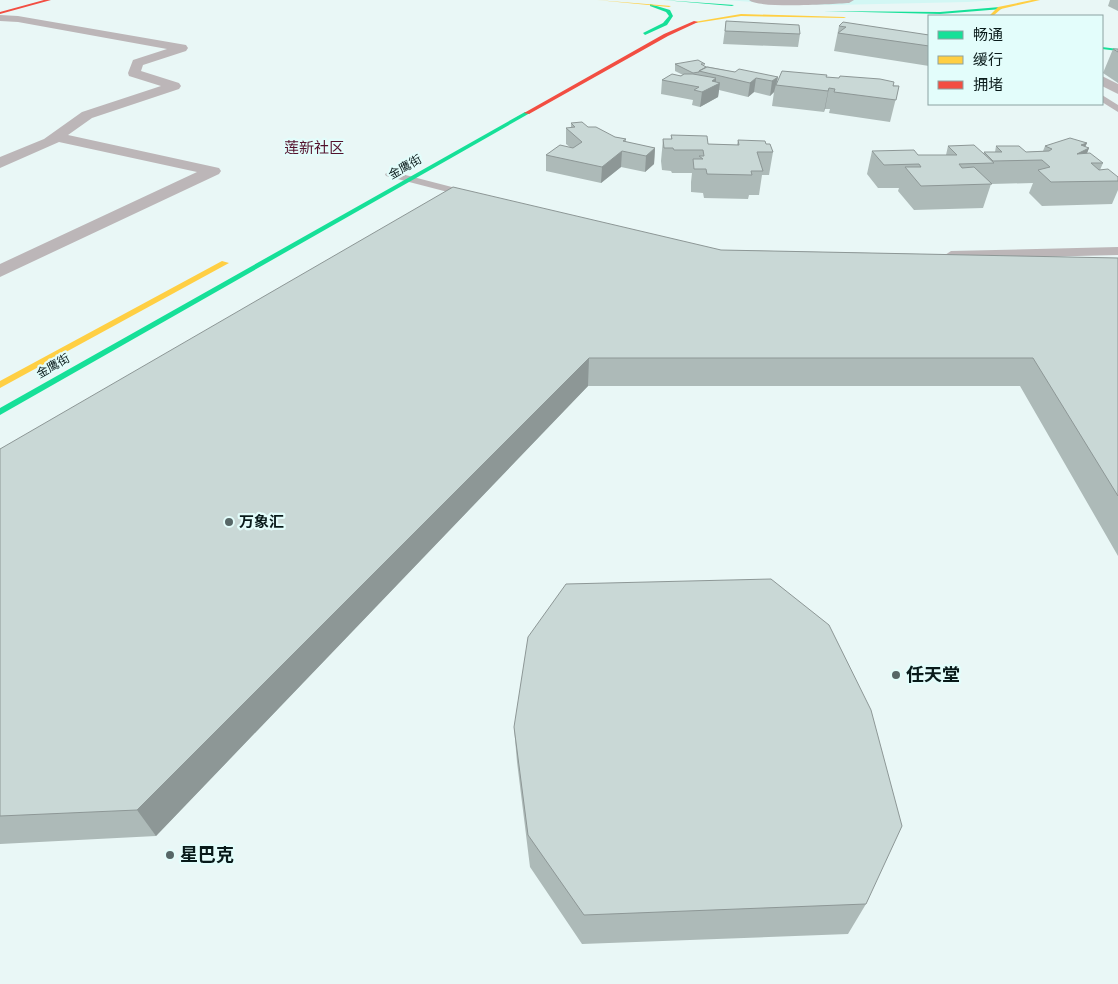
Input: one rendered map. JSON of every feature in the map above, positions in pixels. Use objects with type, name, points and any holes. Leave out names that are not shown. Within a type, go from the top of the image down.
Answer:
[{"type":"street","points":[[0,13],[49,0]]},
{"type":"street","points":[[599,0],[921,24]]},
{"type":"street","points":[[665,0],[880,14],[940,13],[1000,8],[1038,0]]},
{"type":"street","points":[[754,0],[774,2],[849,0]]},
{"type":"street","points":[[569,76],[665,24],[671,16],[668,11],[652,5]]},
{"type":"street","points":[[992,15],[1000,8]]},
{"type":"street","name":"金鹰街","points":[[0,412],[666,35],[702,20],[741,15],[844,18]]},
{"type":"street","points":[[0,18],[18,19],[182,48],[137,63],[134,73],[174,86],[87,115],[49,142],[0,163]]},
{"type":"street","points":[[1103,48],[1118,50]]},
{"type":"street","points":[[1103,81],[1118,90]]},
{"type":"street","points":[[0,271],[213,171],[56,137]]},
{"type":"street","name":"金鹰街","points":[[385,176],[407,164]]},
{"type":"street","name":"金鹰街","points":[[0,386],[234,258]]},
{"type":"lane","points":[[1103,99],[1118,109]]},
{"type":"lane","points":[[385,176],[410,180],[484,198]]},
{"type":"lane","points":[[936,256],[1118,251]]},
{"type":"shaded area","points":[[727,0],[996,0],[834,5],[777,4]]},
{"type":"building","points":[[726,21],[799,25],[800,34],[725,31]]},
{"type":"building","points":[[843,22],[928,35],[928,46],[838,33],[846,27],[839,26]]},
{"type":"building","points":[[698,60],[705,64],[701,64],[706,67],[699,72],[693,73],[675,64]]},
{"type":"building","points":[[707,67],[735,72],[739,69],[778,77],[772,81],[756,78],[750,83],[699,71]]},
{"type":"building","points":[[782,71],[827,75],[826,77],[839,78],[840,76],[880,79],[894,82],[893,86],[899,86],[896,100],[834,92],[835,89],[829,88],[828,91],[776,85]]},
{"type":"building","points":[[672,74],[681,76],[693,74],[716,78],[712,81],[720,83],[702,92],[694,90],[699,87],[662,80]]},
{"type":"building","points":[[582,122],[588,127],[596,127],[615,137],[626,139],[623,141],[655,148],[646,156],[622,151],[602,167],[546,155],[560,145],[573,148],[582,142],[566,128],[575,127],[571,123]]},
{"type":"building","points":[[671,135],[707,136],[708,144],[739,145],[738,140],[765,141],[766,144],[770,144],[773,152],[757,152],[763,171],[751,171],[752,175],[707,174],[706,169],[694,169],[693,159],[703,159],[699,156],[704,156],[703,150],[664,148],[663,139],[672,139]]},
{"type":"building","points":[[1070,138],[1087,143],[1081,145],[1089,148],[1077,154],[1090,153],[1103,163],[1091,163],[1099,170],[1108,169],[1118,177],[1118,181],[1051,182],[1038,170],[1050,167],[1042,160],[993,161],[984,152],[1002,152],[996,146],[1019,146],[1026,152],[1049,151],[1052,149],[1045,146]]},
{"type":"building","points":[[974,145],[994,163],[959,164],[962,168],[974,167],[992,184],[921,186],[905,167],[921,167],[919,164],[884,165],[872,151],[914,150],[918,155],[957,155],[948,146]]},
{"type":"building","name":"万象汇","points":[[453,187],[721,250],[1118,258],[1118,496],[1033,358],[589,358],[137,810],[0,816],[0,449]]},
{"type":"building","points":[[771,579],[829,625],[871,710],[902,826],[866,904],[584,915],[528,835],[514,727],[528,637],[566,584]]},
{"type":"traffic: fast","points":[[665,0],[732,5]]},
{"type":"traffic: fast","points":[[645,34],[665,24],[671,16],[668,11],[652,5]]},
{"type":"traffic: fast","points":[[825,11],[940,13],[1000,8]]},
{"type":"traffic: fast","points":[[1103,48],[1118,50]]},
{"type":"traffic: fast","points":[[0,412],[527,113]]},
{"type":"traffic: slow","points":[[599,0],[669,6]]},
{"type":"traffic: slow","points":[[992,15],[1000,8],[1038,0]]},
{"type":"traffic: slow","points":[[696,22],[741,15],[844,18]]},
{"type":"traffic: slow","points":[[0,385],[225,263]]},
{"type":"traffic: jam","points":[[0,13],[49,0]]},
{"type":"traffic: jam","points":[[527,113],[666,35],[696,22]]},
{"type":"place","name":"万象汇","points":[[229,522]]},
{"type":"place","name":"任天堂","points":[[896,675]]},
{"type":"place","name":"星巴克","points":[[170,855]]},
{"type":"district","name":"莲新社区","points":[[314,148]]}]
